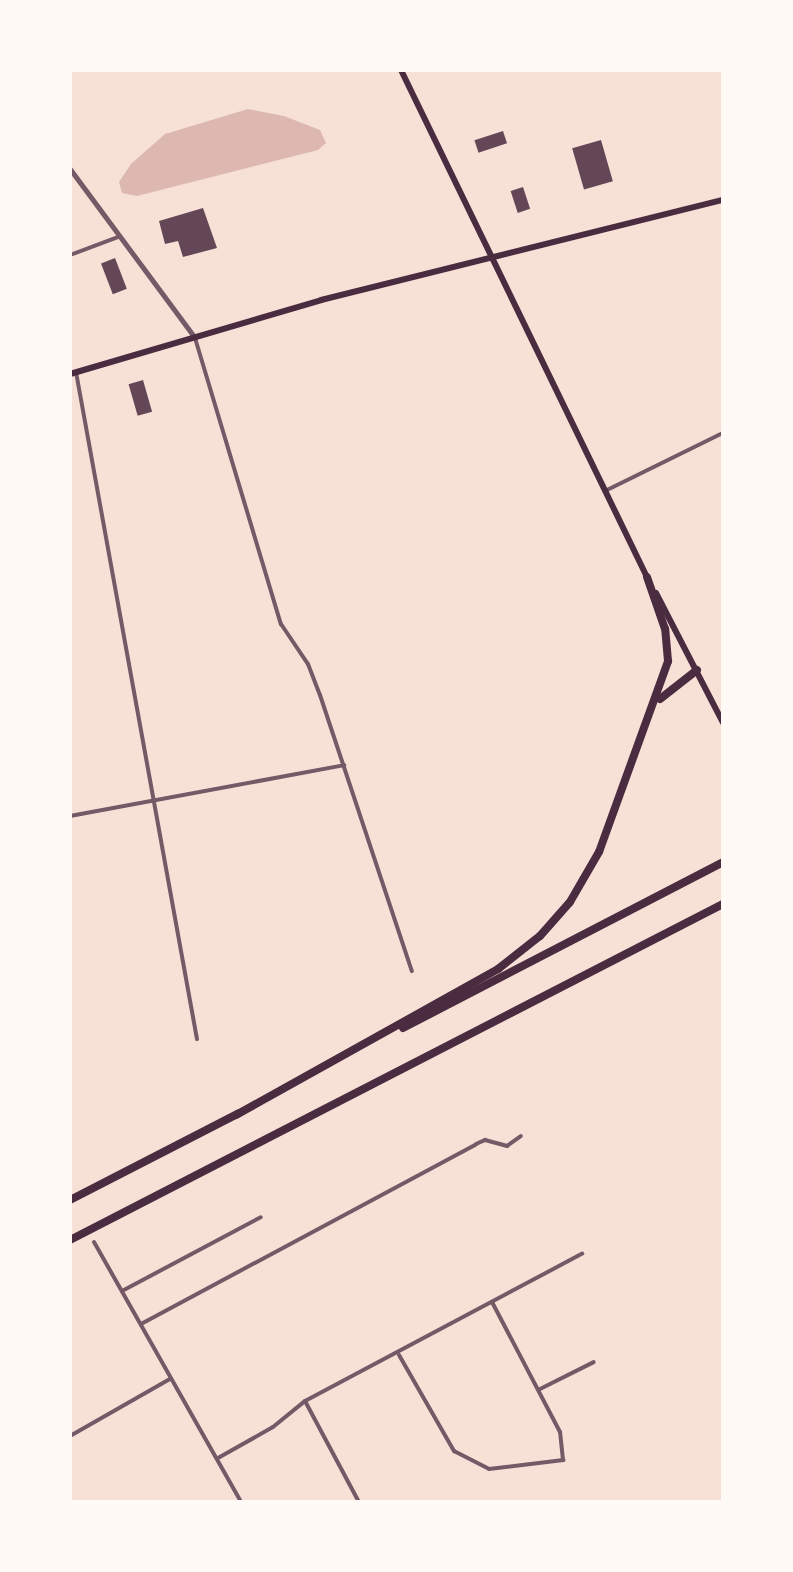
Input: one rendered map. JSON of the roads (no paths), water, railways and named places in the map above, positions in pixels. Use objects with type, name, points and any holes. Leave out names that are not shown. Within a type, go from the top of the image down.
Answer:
[{"type":"highway","points":[[236,1114],[484,977],[540,936],[586,880],[654,707],[668,647],[647,578]]},
{"type":"highway","points":[[654,707],[672,686],[697,670]]},
{"type":"highway","points":[[70,1200],[723,862]]},
{"type":"highway","points":[[70,1240],[723,904]]},
{"type":"main road","points":[[401,70],[647,578],[723,724]]},
{"type":"main road","points":[[73,373],[321,300],[723,200]]},
{"type":"street","points":[[70,169],[194,338],[282,624],[308,664],[412,971]]},
{"type":"street","points":[[70,254],[118,236]]},
{"type":"street","points":[[73,373],[197,1039]]},
{"type":"street","points":[[607,490],[723,433]]},
{"type":"street","points":[[70,816],[344,765]]},
{"type":"street","points":[[141,1324],[476,1144],[485,1140],[508,1146],[521,1136]]},
{"type":"street","points":[[122,1291],[261,1217]]},
{"type":"street","points":[[94,1242],[241,1502]]},
{"type":"street","points":[[218,1458],[273,1426],[305,1401],[399,1355],[582,1254]]},
{"type":"street","points":[[399,1355],[454,1451],[490,1469],[563,1460],[560,1432],[492,1302]]},
{"type":"street","points":[[540,1389],[594,1362]]},
{"type":"street","points":[[70,1436],[171,1378]]},
{"type":"street","points":[[305,1401],[358,1502]]}]
